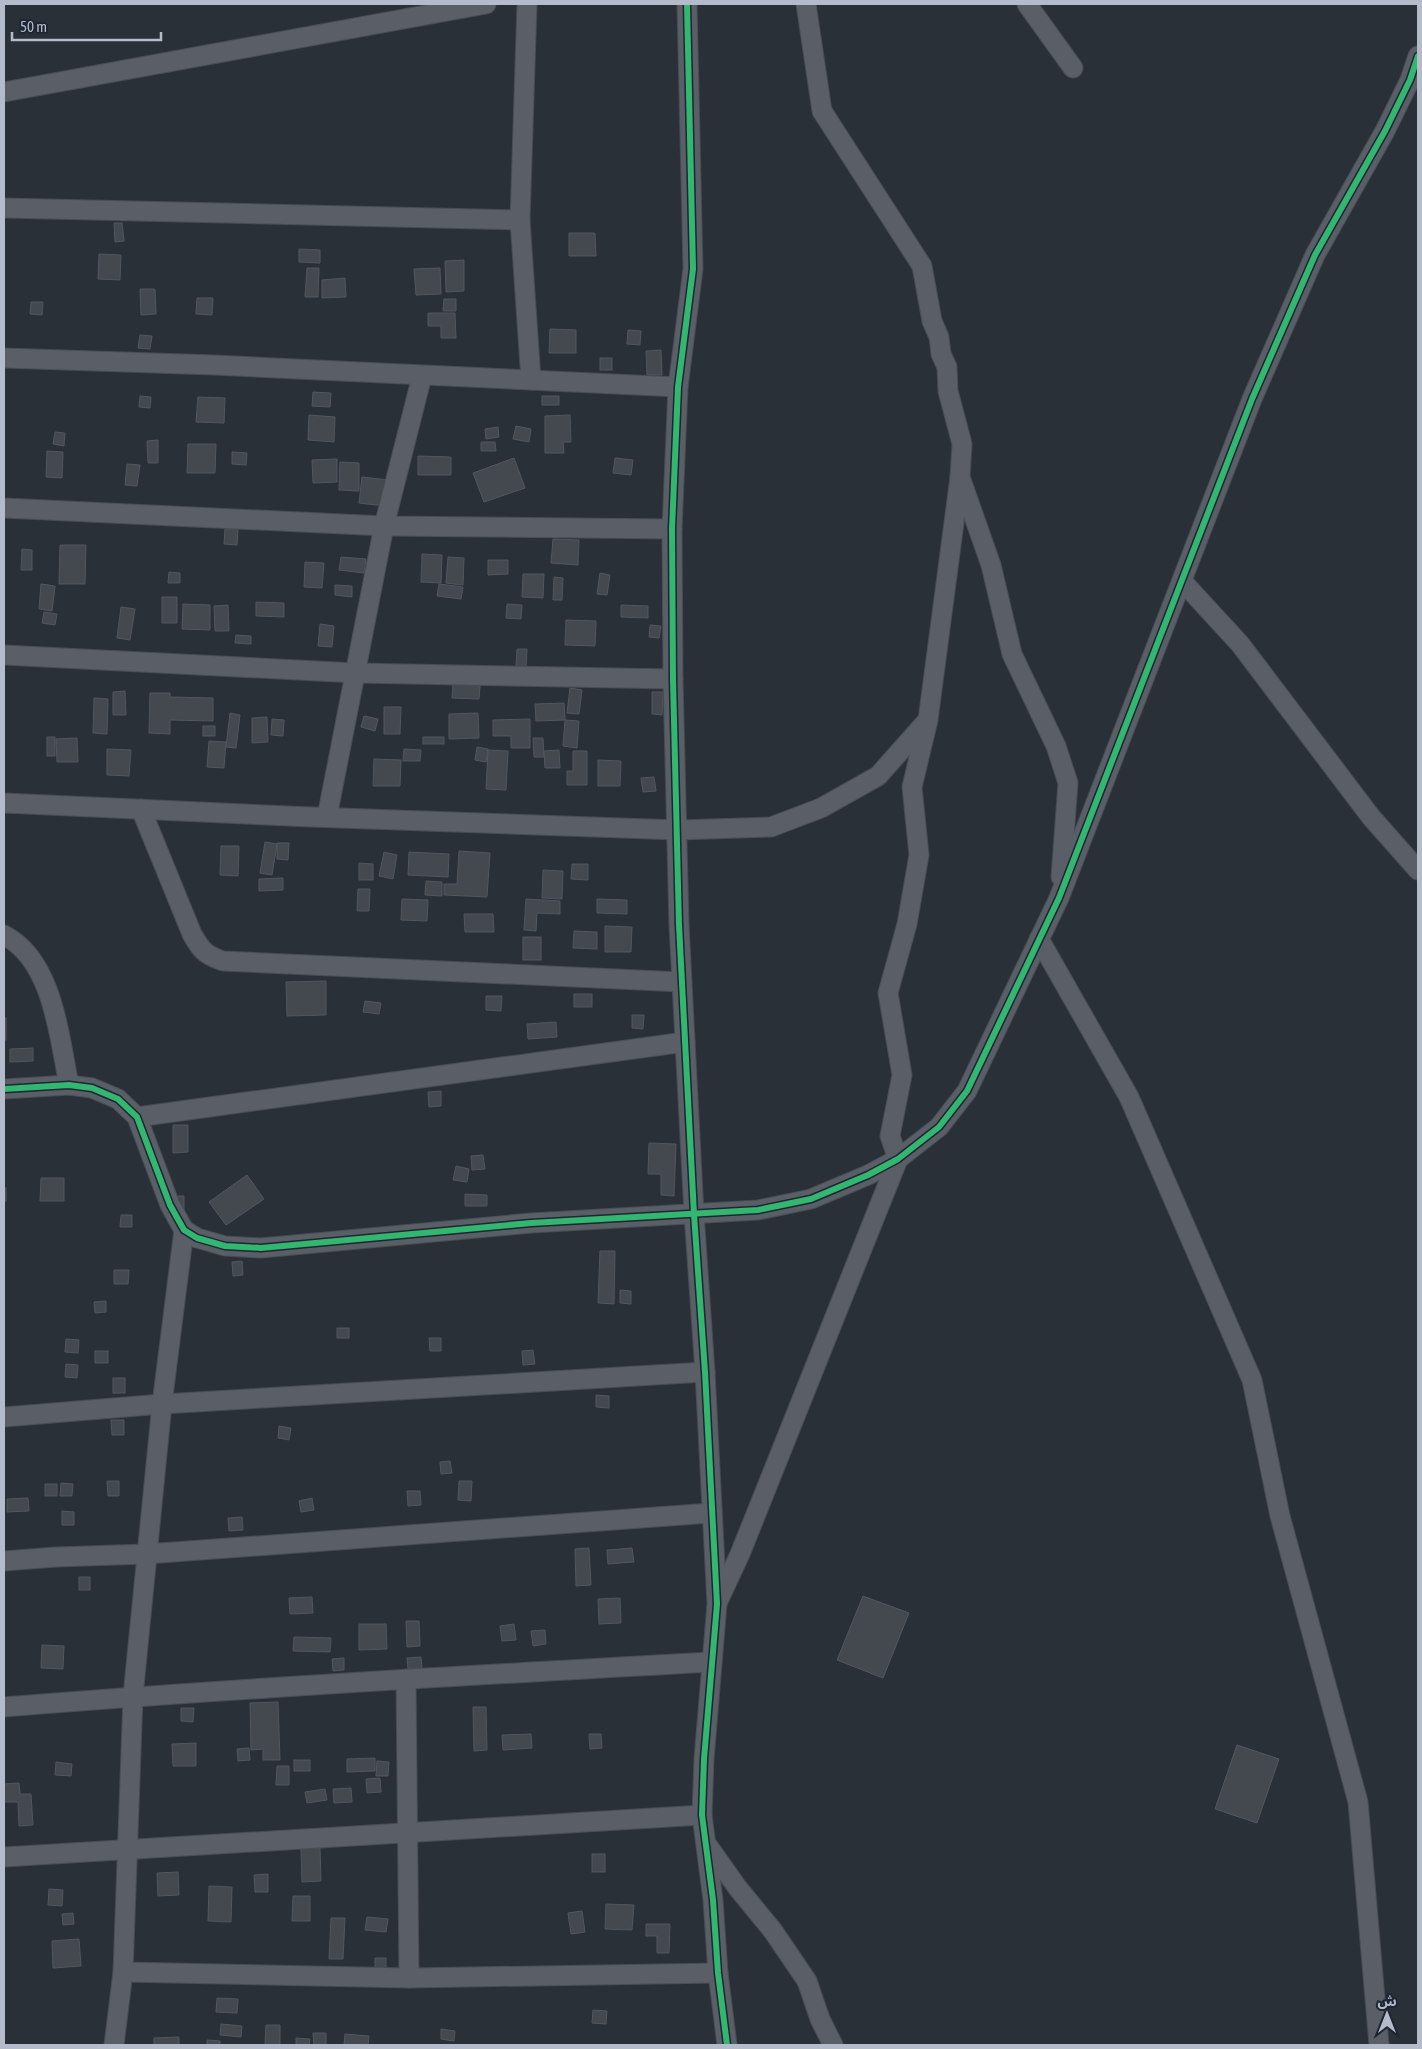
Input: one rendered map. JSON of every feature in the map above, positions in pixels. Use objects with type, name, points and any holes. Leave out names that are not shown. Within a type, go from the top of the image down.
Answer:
[{"type":"street","points":[[4,92],[486,4]]},
{"type":"street","points":[[527,4],[520,220],[531,380]]},
{"type":"street","points":[[687,4],[693,269],[678,387],[672,529],[673,679],[682,982],[717,1604],[704,1759],[702,1815],[713,1900],[718,1973],[727,2045]]},
{"type":"street","points":[[717,1604],[740,1554],[898,1159],[890,1136],[902,1076],[888,992],[907,924],[919,855],[912,787],[928,720],[960,477],[962,444],[948,390],[946,367],[941,354],[939,337],[932,321],[922,266],[822,111],[806,4]]},
{"type":"street","points":[[1027,4],[1073,68]]},
{"type":"street","points":[[4,1089],[69,1085],[92,1088],[118,1099],[137,1117],[170,1205],[184,1230],[197,1238],[225,1246],[261,1248],[532,1223],[758,1210],[811,1199],[868,1175],[898,1159],[939,1127],[967,1091],[1059,898],[1183,582],[1252,399],[1315,255],[1386,131],[1410,80],[1418,56]]},
{"type":"street","points":[[4,208],[520,220]]},
{"type":"street","points":[[4,358],[214,365],[678,387]]},
{"type":"street","points":[[327,817],[384,526],[422,376]]},
{"type":"street","points":[[960,477],[992,565],[1012,654],[1056,746],[1068,783],[1059,898]]},
{"type":"street","points":[[4,508],[384,526],[672,529]]},
{"type":"street","points":[[1183,582],[1240,644],[1372,817],[1418,870]]},
{"type":"street","points":[[4,655],[356,673],[673,679]]},
{"type":"street","points":[[4,803],[678,830],[771,827],[822,808],[878,776],[928,720]]},
{"type":"street","points":[[141,809],[199,947],[208,956],[223,961],[682,982]]},
{"type":"street","points":[[8,939],[28,953],[47,989],[60,1037],[69,1085]]},
{"type":"street","points":[[1039,939],[1129,1097],[1252,1380],[1280,1516],[1358,1802],[1379,2045]]},
{"type":"street","points":[[137,1117],[685,1042]]},
{"type":"street","points":[[114,2045],[123,1972],[133,1696],[162,1404],[184,1230]]},
{"type":"street","points":[[4,1417],[162,1404],[705,1372]]},
{"type":"street","points":[[4,1561],[146,1554],[711,1513]]},
{"type":"street","points":[[4,1707],[133,1696],[712,1662]]},
{"type":"street","points":[[406,1680],[409,1978]]},
{"type":"street","points":[[4,1857],[702,1815]]},
{"type":"street","points":[[706,1843],[773,1931],[807,1981],[820,2019],[833,2045]]},
{"type":"street","points":[[123,1972],[409,1978],[718,1973]]},
{"type":"building","points":[[114,223],[122,223],[124,241],[115,242]]},
{"type":"building","points":[[569,233],[595,233],[596,256],[569,256]]},
{"type":"building","points":[[299,249],[320,250],[320,263],[299,262]]},
{"type":"building","points":[[99,254],[121,255],[120,280],[98,279]]},
{"type":"building","points":[[464,260],[464,291],[446,292],[445,261]]},
{"type":"building","points":[[307,268],[319,268],[318,297],[305,297]]},
{"type":"building","points":[[440,268],[441,294],[416,295],[414,269]]},
{"type":"building","points":[[345,278],[346,297],[322,298],[322,280]]},
{"type":"building","points":[[140,289],[155,289],[156,314],[141,315]]},
{"type":"building","points":[[197,298],[213,298],[212,315],[196,314]]},
{"type":"building","points":[[444,299],[456,299],[456,311],[443,311]]},
{"type":"building","points":[[31,302],[43,302],[42,315],[30,314]]},
{"type":"building","points":[[428,313],[455,313],[456,338],[441,338],[441,326],[428,326]]},
{"type":"building","points":[[550,329],[576,330],[576,353],[549,353]]},
{"type":"building","points":[[628,330],[641,331],[640,345],[627,344]]},
{"type":"building","points":[[140,335],[152,336],[150,349],[138,348]]},
{"type":"building","points":[[661,350],[662,375],[647,375],[646,351]]},
{"type":"building","points":[[600,358],[612,358],[612,370],[600,370]]},
{"type":"building","points":[[313,392],[331,393],[330,407],[312,406]]},
{"type":"building","points":[[140,396],[151,397],[150,408],[139,407]]},
{"type":"building","points":[[542,396],[559,396],[559,405],[542,405]]},
{"type":"building","points":[[198,397],[225,398],[224,423],[196,422]]},
{"type":"building","points":[[309,415],[335,417],[334,442],[308,440]]},
{"type":"building","points":[[570,415],[571,442],[563,442],[564,453],[545,453],[545,416]]},
{"type":"building","points":[[516,426],[531,429],[529,442],[513,439]]},
{"type":"building","points":[[498,427],[499,437],[486,439],[485,429]]},
{"type":"building","points":[[55,432],[65,433],[64,446],[53,444]]},
{"type":"building","points":[[158,440],[158,463],[148,463],[147,441]]},
{"type":"building","points":[[481,442],[495,442],[496,451],[481,451]]},
{"type":"building","points":[[188,444],[216,444],[215,473],[187,473]]},
{"type":"building","points":[[47,451],[63,452],[62,478],[46,477]]},
{"type":"building","points":[[232,452],[247,453],[246,465],[232,464]]},
{"type":"building","points":[[418,456],[451,457],[451,475],[418,475]]},
{"type":"building","points":[[514,458],[525,488],[484,502],[473,473]]},
{"type":"building","points":[[615,458],[633,460],[631,475],[613,473]]},
{"type":"building","points":[[337,459],[337,482],[313,483],[312,460]]},
{"type":"building","points":[[340,462],[359,463],[359,491],[339,490]]},
{"type":"building","points":[[127,464],[140,465],[137,486],[125,485]]},
{"type":"building","points":[[362,477],[388,480],[385,506],[359,503]]},
{"type":"building","points":[[225,529],[238,529],[237,545],[224,544]]},
{"type":"building","points":[[553,539],[579,540],[578,565],[551,563]]},
{"type":"building","points":[[60,545],[86,545],[85,584],[59,584]]},
{"type":"building","points":[[22,549],[32,550],[32,570],[21,570]]},
{"type":"building","points":[[422,554],[442,555],[441,583],[421,582]]},
{"type":"building","points":[[341,557],[366,559],[364,573],[339,570]]},
{"type":"building","points":[[448,557],[464,558],[463,585],[446,583]]},
{"type":"building","points":[[488,560],[508,560],[508,574],[488,575]]},
{"type":"building","points":[[305,562],[324,563],[322,588],[304,587]]},
{"type":"building","points":[[169,572],[180,573],[180,583],[168,583]]},
{"type":"building","points":[[600,573],[610,575],[607,595],[597,594]]},
{"type":"building","points":[[523,574],[544,574],[543,598],[522,597]]},
{"type":"building","points":[[554,577],[563,578],[562,600],[553,600]]},
{"type":"building","points":[[41,584],[55,586],[52,611],[39,609]]},
{"type":"building","points":[[439,584],[463,587],[461,599],[437,596]]},
{"type":"building","points":[[335,585],[352,586],[352,597],[335,595]]},
{"type":"building","points":[[162,597],[177,597],[177,623],[162,623]]},
{"type":"building","points":[[256,602],[284,603],[284,617],[256,616]]},
{"type":"building","points":[[183,604],[210,605],[210,630],[182,629]]},
{"type":"building","points":[[507,604],[522,605],[521,619],[506,618]]},
{"type":"building","points":[[228,605],[229,631],[215,631],[214,606]]},
{"type":"building","points":[[621,605],[648,606],[648,618],[621,617]]},
{"type":"building","points":[[121,607],[135,609],[130,640],[117,638]]},
{"type":"building","points":[[44,612],[57,614],[55,625],[42,623]]},
{"type":"building","points":[[566,620],[596,621],[595,646],[565,645]]},
{"type":"building","points":[[320,624],[334,626],[332,647],[318,646]]},
{"type":"building","points":[[650,625],[661,626],[659,638],[649,637]]},
{"type":"building","points":[[236,635],[251,636],[251,644],[235,643]]},
{"type":"building","points":[[517,649],[527,649],[526,667],[516,667]]},
{"type":"building","points":[[453,684],[480,686],[479,699],[452,698]]},
{"type":"building","points":[[570,688],[582,690],[579,714],[567,713]]},
{"type":"building","points":[[125,691],[126,715],[113,715],[113,692]]},
{"type":"building","points":[[652,692],[663,692],[662,715],[652,714]]},
{"type":"building","points":[[150,693],[170,693],[170,697],[213,698],[213,721],[170,720],[170,734],[149,733]]},
{"type":"building","points":[[94,698],[108,699],[107,734],[93,733]]},
{"type":"building","points":[[564,703],[565,720],[536,721],[535,704]]},
{"type":"building","points":[[384,707],[401,707],[400,734],[384,734]]},
{"type":"building","points":[[230,713],[240,715],[236,748],[226,747]]},
{"type":"building","points":[[478,713],[479,738],[449,739],[449,714]]},
{"type":"building","points":[[364,716],[378,719],[375,731],[361,727]]},
{"type":"building","points":[[267,717],[268,742],[252,743],[252,718]]},
{"type":"building","points":[[272,719],[284,720],[283,736],[271,735]]},
{"type":"building","points":[[530,719],[530,748],[511,748],[511,736],[493,736],[493,720]]},
{"type":"building","points":[[565,720],[579,721],[577,748],[563,746]]},
{"type":"building","points":[[203,726],[215,726],[215,736],[203,736]]},
{"type":"building","points":[[47,737],[55,737],[55,756],[47,756]]},
{"type":"building","points":[[423,737],[444,737],[444,744],[423,744]]},
{"type":"building","points":[[77,738],[78,762],[57,762],[56,739]]},
{"type":"building","points":[[533,738],[543,738],[544,757],[534,757]]},
{"type":"building","points":[[209,741],[226,742],[224,768],[207,767]]},
{"type":"building","points":[[477,747],[488,749],[486,762],[475,760]]},
{"type":"building","points":[[107,749],[131,750],[129,776],[107,775]]},
{"type":"building","points":[[404,749],[421,750],[420,761],[403,761]]},
{"type":"building","points":[[488,750],[508,751],[506,790],[486,789]]},
{"type":"building","points":[[559,750],[560,768],[545,768],[544,751]]},
{"type":"building","points":[[573,751],[587,751],[587,785],[567,785],[567,771],[573,771]]},
{"type":"building","points":[[374,759],[401,760],[400,786],[373,786]]},
{"type":"building","points":[[598,760],[621,761],[620,786],[598,786]]},
{"type":"building","points":[[654,777],[656,791],[643,792],[641,778]]},
{"type":"building","points":[[265,842],[277,844],[272,875],[260,873]]},
{"type":"building","points":[[277,843],[289,843],[288,860],[277,859]]},
{"type":"building","points":[[221,846],[239,846],[238,876],[220,875]]},
{"type":"building","points":[[459,851],[490,853],[487,897],[444,895],[444,884],[457,884]]},
{"type":"building","points":[[384,852],[397,855],[393,879],[379,876]]},
{"type":"building","points":[[409,852],[449,854],[448,877],[408,875]]},
{"type":"building","points":[[359,863],[373,864],[373,880],[359,880]]},
{"type":"building","points":[[572,864],[588,864],[588,880],[571,879]]},
{"type":"building","points":[[543,870],[563,871],[562,899],[542,898]]},
{"type":"building","points":[[283,878],[283,890],[259,891],[259,879]]},
{"type":"building","points":[[426,881],[442,882],[442,896],[425,895]]},
{"type":"building","points":[[358,889],[370,889],[369,911],[357,911]]},
{"type":"building","points":[[402,899],[428,900],[427,921],[401,920]]},
{"type":"building","points":[[526,899],[560,901],[560,914],[537,913],[536,931],[524,930]]},
{"type":"building","points":[[597,899],[627,900],[627,914],[597,913]]},
{"type":"building","points":[[464,914],[493,914],[494,932],[465,932]]},
{"type":"building","points":[[605,926],[632,927],[631,952],[605,952]]},
{"type":"building","points":[[574,931],[597,932],[597,949],[573,948]]},
{"type":"building","points":[[523,937],[541,937],[541,960],[523,960]]},
{"type":"building","points":[[326,981],[326,1015],[287,1016],[286,982]]},
{"type":"building","points":[[574,994],[592,994],[592,1007],[574,1007]]},
{"type":"building","points":[[486,996],[502,996],[501,1011],[486,1010]]},
{"type":"building","points":[[365,1001],[381,1003],[379,1014],[363,1012]]},
{"type":"building","points":[[632,1015],[644,1015],[643,1029],[632,1028]]},
{"type":"building","points":[[4,1018],[6,1018],[6,1040],[4,1040]]},
{"type":"building","points":[[556,1022],[557,1037],[528,1039],[527,1024]]},
{"type":"building","points":[[33,1048],[33,1061],[10,1062],[10,1049]]},
{"type":"building","points":[[441,1091],[441,1106],[429,1107],[428,1092]]},
{"type":"building","points":[[173,1125],[188,1125],[188,1152],[173,1153]]},
{"type":"building","points":[[649,1143],[676,1144],[674,1196],[661,1195],[661,1174],[648,1174]]},
{"type":"building","points":[[483,1155],[485,1169],[472,1170],[471,1156]]},
{"type":"building","points":[[456,1166],[469,1169],[467,1182],[453,1180]]},
{"type":"building","points":[[247,1175],[264,1199],[226,1225],[209,1202]]},
{"type":"building","points":[[41,1178],[64,1178],[64,1201],[40,1201]]},
{"type":"building","points":[[4,1188],[6,1188],[6,1201],[4,1201]]},
{"type":"building","points":[[465,1194],[487,1195],[487,1206],[465,1206]]},
{"type":"building","points":[[167,1196],[184,1196],[184,1215]]},
{"type":"building","points":[[121,1215],[132,1215],[132,1227],[120,1227]]},
{"type":"building","points":[[600,1251],[615,1251],[614,1304],[598,1303]]},
{"type":"building","points":[[242,1261],[243,1275],[233,1276],[232,1262]]},
{"type":"building","points":[[114,1270],[129,1270],[128,1284],[114,1284]]},
{"type":"building","points":[[620,1290],[631,1291],[631,1304],[620,1303]]},
{"type":"building","points":[[106,1301],[106,1312],[95,1313],[94,1302]]},
{"type":"building","points":[[337,1328],[349,1328],[349,1338],[337,1338]]},
{"type":"building","points":[[429,1338],[441,1338],[441,1351],[430,1351]]},
{"type":"building","points":[[66,1339],[79,1340],[78,1353],[65,1352]]},
{"type":"building","points":[[533,1350],[535,1364],[523,1365],[522,1351]]},
{"type":"building","points":[[95,1351],[108,1351],[108,1363],[95,1363]]},
{"type":"building","points":[[66,1364],[78,1365],[77,1378],[65,1377]]},
{"type":"building","points":[[113,1378],[125,1378],[125,1393],[113,1393]]},
{"type":"building","points":[[596,1395],[609,1396],[609,1408],[596,1407]]},
{"type":"building","points":[[111,1420],[124,1420],[124,1435],[112,1435]]},
{"type":"building","points":[[279,1426],[291,1428],[289,1440],[278,1438]]},
{"type":"building","points":[[450,1461],[452,1473],[441,1474],[440,1462]]},
{"type":"building","points":[[107,1481],[119,1481],[119,1496],[108,1496]]},
{"type":"building","points":[[459,1481],[472,1481],[471,1501],[458,1500]]},
{"type":"building","points":[[61,1483],[73,1484],[72,1496],[60,1496]]},
{"type":"building","points":[[45,1484],[57,1484],[57,1496],[45,1496]]},
{"type":"building","points":[[407,1491],[420,1491],[421,1505],[408,1506]]},
{"type":"building","points":[[28,1498],[29,1511],[7,1512],[7,1499]]},
{"type":"building","points":[[312,1498],[314,1510],[301,1512],[299,1501]]},
{"type":"building","points":[[62,1511],[74,1512],[74,1525],[62,1525]]},
{"type":"building","points":[[242,1517],[243,1530],[229,1531],[228,1518]]},
{"type":"building","points":[[589,1548],[591,1585],[576,1586],[575,1549]]},
{"type":"building","points":[[632,1548],[634,1562],[608,1564],[607,1550]]},
{"type":"building","points":[[79,1577],[90,1577],[90,1590],[79,1590]]},
{"type":"building","points":[[863,1596],[909,1613],[883,1678],[837,1660]]},
{"type":"building","points":[[312,1597],[313,1613],[290,1614],[289,1598]]},
{"type":"building","points":[[620,1598],[621,1623],[599,1624],[598,1599]]},
{"type":"building","points":[[406,1621],[419,1621],[420,1646],[407,1647]]},
{"type":"building","points":[[359,1624],[386,1624],[387,1649],[359,1650]]},
{"type":"building","points":[[514,1624],[516,1640],[502,1641],[500,1626]]},
{"type":"building","points":[[545,1630],[546,1644],[533,1646],[531,1631]]},
{"type":"building","points":[[294,1637],[331,1638],[330,1652],[293,1651]]},
{"type":"building","points":[[42,1645],[64,1646],[63,1669],[41,1668]]},
{"type":"building","points":[[421,1657],[422,1668],[408,1669],[407,1658]]},
{"type":"building","points":[[344,1658],[344,1670],[333,1671],[332,1659]]},
{"type":"building","points":[[278,1702],[280,1760],[263,1760],[263,1749],[251,1750],[250,1703]]},
{"type":"building","points":[[473,1707],[486,1707],[487,1750],[474,1751]]},
{"type":"building","points":[[181,1708],[194,1708],[193,1722],[181,1721]]},
{"type":"building","points":[[531,1734],[532,1748],[503,1750],[502,1735]]},
{"type":"building","points":[[589,1734],[601,1734],[602,1748],[590,1749]]},
{"type":"building","points":[[196,1743],[196,1766],[173,1766],[172,1744]]},
{"type":"building","points":[[1237,1745],[1279,1759],[1257,1823],[1215,1809]]},
{"type":"building","points":[[249,1748],[250,1760],[238,1761],[237,1749]]},
{"type":"building","points":[[375,1758],[375,1771],[347,1772],[347,1759]]},
{"type":"building","points":[[294,1760],[310,1760],[310,1771],[294,1771]]},
{"type":"building","points":[[377,1761],[389,1762],[388,1776],[376,1776]]},
{"type":"building","points":[[56,1762],[72,1764],[71,1776],[55,1775]]},
{"type":"building","points":[[277,1766],[289,1766],[289,1785],[276,1785]]},
{"type":"building","points":[[380,1778],[381,1792],[367,1793],[366,1779]]},
{"type":"building","points":[[19,1783],[20,1794],[31,1794],[33,1825],[19,1826],[18,1802],[4,1802],[4,1784]]},
{"type":"building","points":[[351,1788],[352,1802],[334,1803],[333,1789]]},
{"type":"building","points":[[325,1789],[327,1800],[307,1803],[305,1792]]},
{"type":"building","points":[[320,1848],[321,1881],[302,1882],[301,1849]]},
{"type":"building","points":[[592,1854],[605,1854],[605,1872],[592,1872]]},
{"type":"building","points":[[178,1872],[179,1895],[158,1896],[157,1873]]},
{"type":"building","points":[[268,1874],[268,1892],[255,1892],[254,1875]]},
{"type":"building","points":[[209,1886],[232,1887],[231,1922],[208,1921]]},
{"type":"building","points":[[49,1889],[63,1890],[62,1906],[48,1905]]},
{"type":"building","points":[[293,1896],[310,1896],[310,1921],[292,1921]]},
{"type":"building","points":[[606,1904],[634,1905],[632,1930],[605,1929]]},
{"type":"building","points":[[582,1911],[585,1932],[571,1934],[568,1913]]},
{"type":"building","points":[[73,1913],[74,1924],[63,1925],[62,1914]]},
{"type":"building","points":[[367,1917],[388,1919],[386,1932],[365,1930]]},
{"type":"building","points":[[331,1918],[345,1918],[343,1959],[329,1959]]},
{"type":"building","points":[[646,1924],[670,1924],[669,1953],[657,1953],[657,1936],[646,1936]]},
{"type":"building","points":[[79,1939],[81,1966],[53,1968],[52,1941]]},
{"type":"building","points":[[375,1958],[386,1958],[386,1973],[375,1972]]},
{"type":"building","points":[[217,1998],[238,1999],[237,2013],[216,2012]]},
{"type":"building","points":[[593,2010],[607,2011],[606,2024],[592,2023]]},
{"type":"building","points":[[221,2024],[242,2026],[241,2037],[220,2035]]},
{"type":"building","points":[[266,2025],[280,2025],[280,2045],[265,2045]]},
{"type":"building","points":[[441,2029],[455,2031],[454,2041],[441,2039]]},
{"type":"building","points":[[313,2033],[326,2033],[326,2045],[314,2045]]},
{"type":"building","points":[[345,2034],[369,2036],[368,2045],[344,2045]]},
{"type":"building","points":[[179,2037],[179,2045],[154,2045],[154,2038]]},
{"type":"building","points":[[296,2038],[310,2039],[309,2045],[296,2045]]},
{"type":"building","points":[[207,2040],[220,2041],[220,2045],[207,2045]]},
{"type":"cycle path","points":[[687,4],[693,269],[678,387],[672,529],[673,679],[679,925],[717,1604],[704,1759],[702,1815],[713,1900],[718,1973],[727,2045]]},
{"type":"cycle path","points":[[4,1089],[69,1085],[92,1088],[118,1099],[137,1117],[170,1205],[184,1230],[197,1238],[225,1246],[261,1248],[531,1223],[758,1210],[811,1199],[868,1175],[898,1159],[939,1127],[967,1091],[1059,898],[1252,399],[1315,255],[1385,131],[1410,80],[1418,56]]}]
